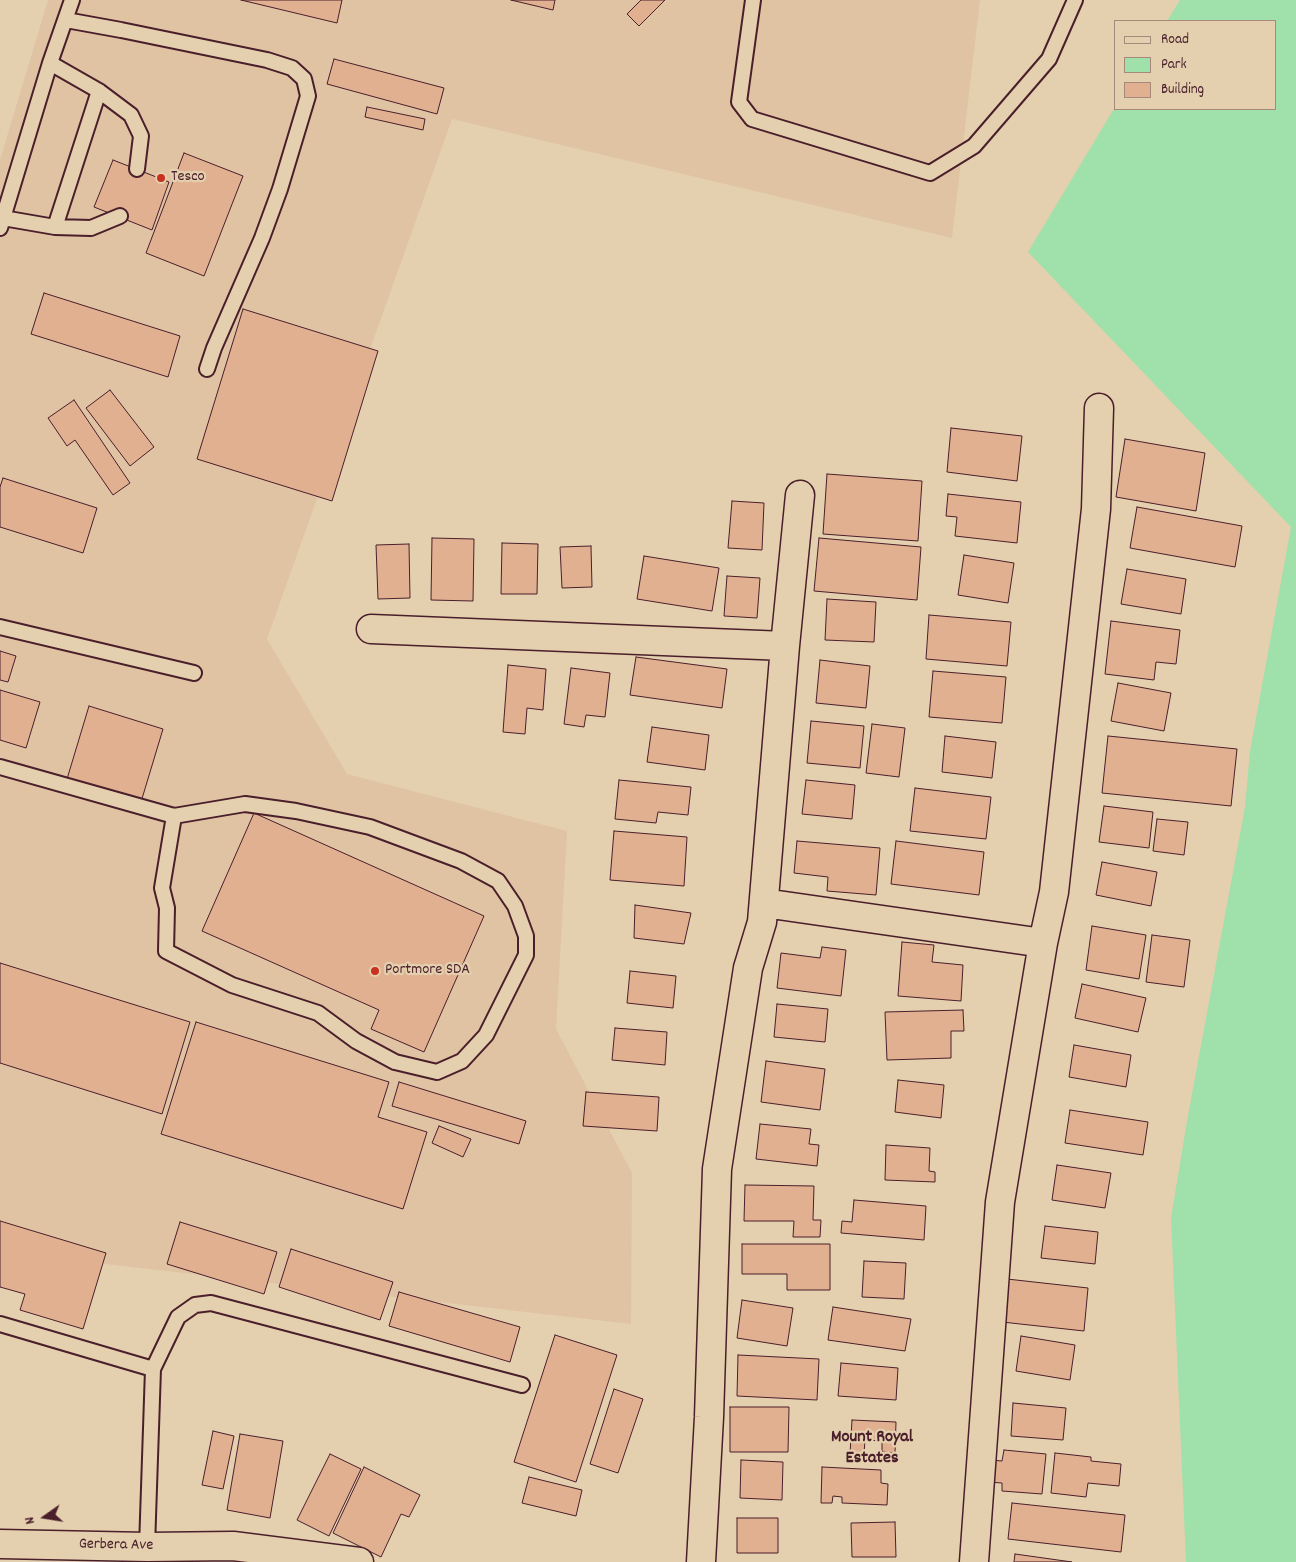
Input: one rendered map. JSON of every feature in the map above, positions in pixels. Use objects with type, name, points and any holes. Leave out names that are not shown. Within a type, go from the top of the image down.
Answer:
[{"type":"street","points":[[974,1562],[1000,1202],[1043,943],[1054,892],[1095,518],[1099,408]]},
{"type":"street","points":[[701,1562],[709,1417],[717,1169],[748,968],[762,922],[785,646],[800,495]]},
{"type":"street","points":[[371,629],[785,646]]},
{"type":"street","points":[[764,903],[1043,943]]},
{"type":"street","name":"Gerbera Ave","points":[[0,1544],[147,1547],[359,1562]]},
{"type":"lane","points":[[72,0],[50,63],[1,223],[91,228],[120,216]]},
{"type":"lane","points":[[753,0],[739,102],[752,119],[930,173],[974,146],[1049,59],[1075,0]]},
{"type":"lane","points":[[66,20],[267,60],[292,68],[304,79],[308,96],[280,189],[262,238],[214,348],[207,369]]},
{"type":"lane","points":[[50,63],[98,91],[131,115],[141,136],[137,169]]},
{"type":"lane","points":[[56,227],[98,91]]},
{"type":"lane","points":[[0,627],[194,673]]},
{"type":"lane","points":[[0,767],[174,816],[245,804],[296,810],[370,827],[461,861],[498,881],[515,906],[526,936],[526,955],[486,1035],[462,1062],[437,1072],[395,1062],[356,1041],[318,1013],[232,985],[166,951],[167,908],[162,888],[174,816]]},
{"type":"lane","points":[[147,1547],[152,1369],[178,1317],[195,1305],[212,1303],[522,1385]]},
{"type":"lane","points":[[0,1324],[152,1369]]},
{"type":"shaded area","points":[[48,0],[980,0],[952,238],[452,119],[267,639],[347,774],[567,831],[556,1029],[632,1173],[631,1324],[0,1252],[0,160]]},
{"type":"green space","points":[[1180,0],[1296,0],[1296,1562],[1186,1562],[1171,1218],[1245,807],[1250,751],[1291,527],[1028,252],[1114,109],[1276,110],[1276,20],[1168,20]]},
{"type":"building","points":[[241,0],[342,0],[337,23]]},
{"type":"building","points":[[511,0],[555,0],[553,10]]},
{"type":"building","points":[[641,0],[665,0],[639,26],[627,14]]},
{"type":"building","points":[[334,59],[444,88],[437,114],[327,84]]},
{"type":"building","points":[[367,107],[425,119],[423,130],[365,117]]},
{"type":"building","points":[[184,153],[243,176],[204,276],[146,253]]},
{"type":"building","points":[[113,160],[169,182],[152,230],[94,207]]},
{"type":"building","points":[[44,293],[180,336],[168,377],[31,334]]},
{"type":"building","points":[[243,309],[378,351],[332,501],[197,459]]},
{"type":"building","points":[[110,390],[154,447],[130,466],[86,408]]},
{"type":"building","points":[[74,400],[130,483],[113,495],[75,440],[67,446],[48,418]]},
{"type":"building","points":[[951,428],[1022,436],[1017,481],[947,472]]},
{"type":"building","points":[[1125,439],[1205,453],[1196,511],[1116,497]]},
{"type":"building","points":[[827,474],[922,481],[918,541],[823,534]]},
{"type":"building","points":[[3,478],[97,508],[83,553],[0,527],[0,487]]},
{"type":"building","points":[[948,494],[1021,502],[1017,543],[955,536],[957,517],[946,516]]},
{"type":"building","points":[[732,501],[764,503],[762,550],[728,548]]},
{"type":"building","points":[[1137,507],[1242,526],[1235,567],[1130,548]]},
{"type":"building","points":[[432,538],[474,539],[473,601],[431,600]]},
{"type":"building","points":[[819,538],[921,547],[917,600],[814,591]]},
{"type":"building","points":[[502,543],[538,544],[537,594],[501,594]]},
{"type":"building","points":[[409,544],[410,598],[378,599],[376,545]]},
{"type":"building","points":[[591,546],[592,587],[562,588],[560,547]]},
{"type":"building","points":[[964,555],[1014,563],[1008,603],[958,595]]},
{"type":"building","points":[[644,556],[719,568],[712,611],[637,599]]},
{"type":"building","points":[[1127,569],[1186,579],[1181,614],[1121,604]]},
{"type":"building","points":[[727,576],[760,578],[757,618],[724,616]]},
{"type":"building","points":[[827,599],[876,602],[874,642],[825,640]]},
{"type":"building","points":[[929,615],[1011,622],[1007,666],[926,659]]},
{"type":"building","points":[[1111,621],[1180,630],[1176,664],[1156,662],[1154,680],[1105,674]]},
{"type":"building","points":[[0,651],[16,656],[8,682],[0,680]]},
{"type":"building","points":[[636,657],[727,669],[722,708],[630,695]]},
{"type":"building","points":[[820,660],[870,666],[866,708],[816,703]]},
{"type":"building","points":[[508,665],[546,669],[543,710],[527,708],[525,734],[503,732]]},
{"type":"building","points":[[571,668],[610,673],[605,717],[586,715],[584,727],[564,724]]},
{"type":"building","points":[[933,671],[1006,677],[1002,723],[929,717]]},
{"type":"building","points":[[1118,683],[1171,693],[1164,731],[1111,721]]},
{"type":"building","points":[[0,690],[40,702],[26,748],[0,740]]},
{"type":"building","points":[[89,706],[163,729],[141,802],[67,779]]},
{"type":"building","points":[[811,721],[864,726],[860,768],[807,763]]},
{"type":"building","points":[[872,724],[905,728],[899,777],[866,773]]},
{"type":"building","points":[[652,727],[709,735],[705,770],[647,762]]},
{"type":"building","points":[[945,736],[996,742],[992,778],[942,772]]},
{"type":"building","points":[[1108,736],[1237,749],[1231,806],[1102,793]]},
{"type":"building","points":[[619,780],[691,787],[688,815],[658,812],[656,823],[615,819]]},
{"type":"building","points":[[806,780],[855,785],[852,819],[802,814]]},
{"type":"building","points":[[915,788],[991,797],[986,839],[910,831]]},
{"type":"building","points":[[1104,806],[1153,812],[1149,848],[1099,842]]},
{"type":"building","name":"Portmore SDA","points":[[254,813],[484,916],[424,1052],[371,1029],[379,1010],[202,931]]},
{"type":"building","points":[[1157,819],[1188,822],[1184,855],[1153,851]]},
{"type":"building","points":[[614,831],[687,837],[684,886],[610,880]]},
{"type":"building","points":[[797,841],[880,848],[876,895],[827,891],[828,877],[794,873]]},
{"type":"building","points":[[896,841],[984,852],[979,895],[891,884]]},
{"type":"building","points":[[1102,862],[1157,872],[1151,906],[1096,895]]},
{"type":"building","points":[[635,905],[691,913],[684,944],[634,938]]},
{"type":"building","points":[[1092,926],[1146,935],[1139,979],[1086,970]]},
{"type":"building","points":[[1152,935],[1190,940],[1184,987],[1146,982]]},
{"type":"building","points":[[902,942],[934,945],[932,962],[963,965],[961,1001],[898,996]]},
{"type":"building","points":[[822,947],[846,950],[841,996],[777,988],[781,953],[820,958]]},
{"type":"building","points":[[0,963],[190,1022],[162,1114],[0,1063]]},
{"type":"building","points":[[630,971],[676,976],[673,1008],[627,1003]]},
{"type":"building","points":[[1082,984],[1146,998],[1138,1032],[1075,1018]]},
{"type":"building","points":[[777,1004],[828,1009],[825,1042],[774,1037]]},
{"type":"building","points":[[963,1010],[964,1031],[951,1031],[951,1058],[887,1060],[885,1012]]},
{"type":"building","points":[[196,1022],[389,1082],[378,1117],[427,1132],[403,1209],[161,1134]]},
{"type":"building","points":[[615,1028],[667,1032],[665,1065],[612,1060]]},
{"type":"building","points":[[1074,1045],[1131,1055],[1126,1087],[1069,1077]]},
{"type":"building","points":[[766,1061],[825,1069],[820,1110],[761,1102]]},
{"type":"building","points":[[898,1080],[944,1085],[941,1118],[895,1112]]},
{"type":"building","points":[[399,1082],[526,1121],[519,1144],[392,1106]]},
{"type":"building","points":[[586,1092],[659,1097],[657,1131],[583,1126]]},
{"type":"building","points":[[1070,1110],[1148,1122],[1143,1155],[1065,1143]]},
{"type":"building","points":[[760,1124],[811,1129],[809,1144],[819,1145],[817,1166],[756,1159]]},
{"type":"building","points":[[439,1126],[471,1139],[463,1157],[432,1143]]},
{"type":"building","points":[[886,1145],[930,1148],[929,1171],[935,1172],[935,1182],[885,1180]]},
{"type":"building","points":[[1057,1165],[1111,1173],[1105,1208],[1052,1200]]},
{"type":"building","points":[[745,1185],[814,1186],[813,1220],[821,1220],[820,1237],[793,1237],[794,1221],[744,1221]]},
{"type":"building","points":[[854,1200],[926,1206],[924,1240],[841,1233],[842,1221],[852,1222]]},
{"type":"building","points":[[0,1221],[106,1253],[83,1329],[20,1310],[25,1294],[0,1287]]},
{"type":"building","points":[[180,1222],[277,1252],[264,1294],[167,1264]]},
{"type":"building","points":[[1045,1226],[1098,1232],[1095,1264],[1041,1258]]},
{"type":"building","points":[[742,1244],[830,1244],[830,1290],[787,1290],[787,1274],[742,1274]]},
{"type":"building","points":[[291,1249],[393,1282],[380,1320],[279,1287]]},
{"type":"building","points":[[864,1261],[906,1263],[904,1299],[862,1297]]},
{"type":"building","points":[[1007,1279],[1088,1288],[1084,1331],[1002,1322]]},
{"type":"building","points":[[399,1292],[520,1327],[510,1362],[389,1326]]},
{"type":"building","points":[[742,1300],[793,1308],[787,1346],[737,1338]]},
{"type":"building","points":[[833,1307],[911,1319],[905,1351],[828,1340]]},
{"type":"building","points":[[555,1335],[617,1355],[576,1482],[514,1462]]},
{"type":"building","points":[[1021,1336],[1075,1345],[1070,1380],[1016,1371]]},
{"type":"building","points":[[738,1355],[819,1359],[817,1400],[737,1396]]},
{"type":"building","points":[[841,1363],[898,1368],[896,1400],[838,1396]]},
{"type":"building","points":[[614,1389],[643,1399],[618,1473],[590,1464]]},
{"type":"building","points":[[1013,1403],[1066,1408],[1063,1440],[1011,1436]]},
{"type":"building","points":[[730,1407],[789,1407],[788,1452],[730,1452]]},
{"type":"building","points":[[852,1420],[896,1422],[895,1453],[882,1452],[882,1441],[865,1440],[864,1454],[850,1454]]},
{"type":"building","points":[[213,1431],[234,1436],[223,1489],[202,1485]]},
{"type":"building","points":[[240,1434],[283,1441],[270,1518],[227,1510]]},
{"type":"building","points":[[1004,1450],[1046,1454],[1042,1494],[1002,1491],[1002,1483],[988,1482],[991,1460],[1002,1461]]},
{"type":"building","points":[[1055,1453],[1091,1457],[1091,1461],[1121,1464],[1119,1486],[1088,1483],[1086,1497],[1051,1493]]},
{"type":"building","points":[[330,1454],[361,1469],[329,1536],[297,1520]]},
{"type":"building","points":[[741,1460],[783,1462],[782,1500],[740,1498]]},
{"type":"building","points":[[364,1467],[420,1495],[409,1517],[401,1514],[381,1557],[333,1533]]},
{"type":"building","points":[[822,1467],[881,1470],[881,1483],[888,1484],[887,1505],[842,1503],[842,1497],[833,1496],[832,1503],[821,1503]]},
{"type":"building","points":[[529,1477],[582,1490],[576,1516],[522,1503]]},
{"type":"building","points":[[1012,1503],[1125,1515],[1121,1552],[1008,1539]]},
{"type":"building","points":[[737,1518],[778,1518],[778,1553],[737,1553]]},
{"type":"building","points":[[895,1522],[896,1557],[852,1557],[851,1523]]},
{"type":"building","points":[[1015,1554],[1072,1562],[1014,1562]]},
{"type":"place","name":"Tesco","points":[[161,178]]},
{"type":"place","name":"Portmore SDA","points":[[375,971]]},
{"type":"district","name":"Mount Royal Estates","points":[[872,1449]]}]
